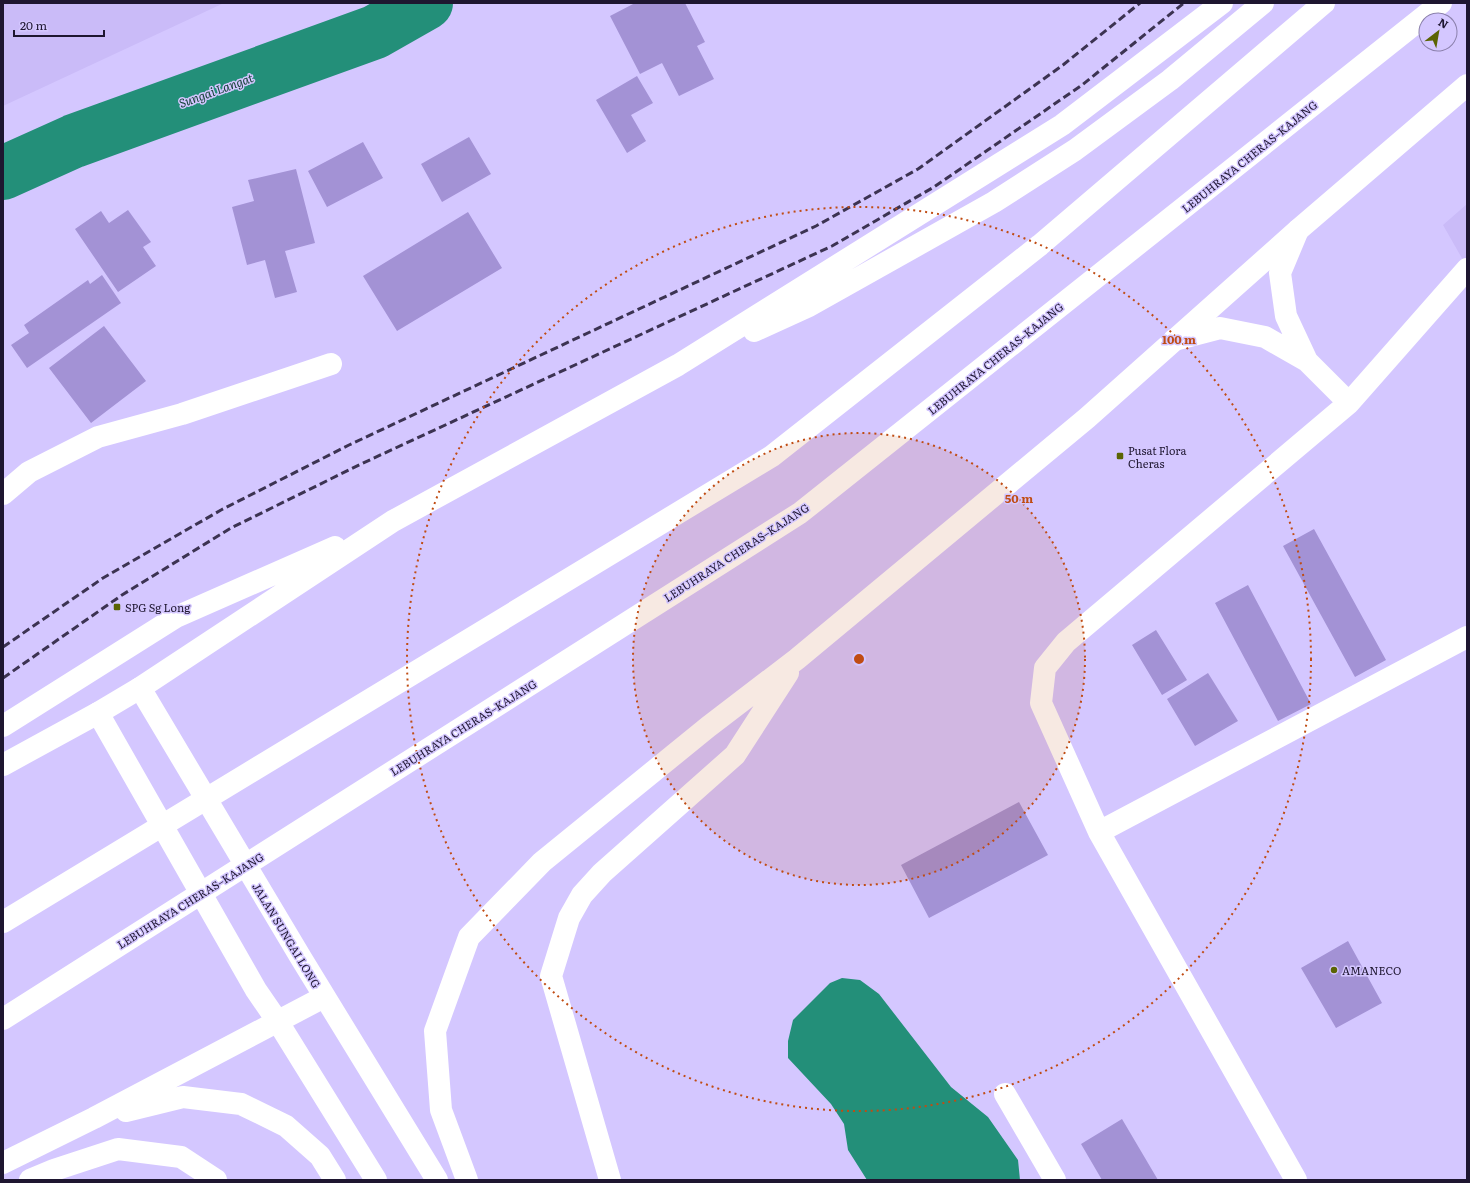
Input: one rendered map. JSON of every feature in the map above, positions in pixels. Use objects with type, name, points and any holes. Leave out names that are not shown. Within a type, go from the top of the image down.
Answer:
[{"type":"main road","points":[[3,765],[98,713],[140,688],[393,521],[678,365],[1062,125],[1222,3]]},
{"type":"main road","points":[[678,365],[809,306],[994,202],[1075,150],[1170,80],[1263,3]]},
{"type":"main road","points":[[3,922],[772,456],[1040,245],[1324,3]]},
{"type":"main road","name":"LEBUHRAYA CHERAS–KAJANG","points":[[3,1019],[800,513],[1441,3]]},
{"type":"main road","points":[[467,1180],[441,1110],[435,1031],[469,937],[542,862],[708,727],[797,659],[1087,418],[1298,230],[1467,85]]},
{"type":"main road","points":[[1298,230],[1280,273],[1286,316],[1307,361]]},
{"type":"main road","points":[[1296,1180],[1099,832],[1041,703],[1045,668],[1066,642],[1349,403],[1467,269]]},
{"type":"main road","points":[[1174,340],[1220,328],[1265,337],[1307,361],[1349,403]]},
{"type":"main road","points":[[3,494],[29,472],[98,438],[182,414],[331,364]]},
{"type":"main road","points":[[3,726],[176,617],[393,521]]},
{"type":"main road","points":[[1099,832],[1467,637]]},
{"type":"main road","points":[[610,1180],[551,976],[569,918],[582,895],[608,868],[735,755],[797,659]]},
{"type":"main road","name":"JALAN SUNGAI LONG","points":[[140,688],[324,997],[437,1180]]},
{"type":"main road","points":[[98,713],[256,990],[278,1022],[376,1180]]},
{"type":"main road","points":[[3,1162],[94,1118],[324,997]]},
{"type":"main road","points":[[1005,1094],[1055,1180]]},
{"type":"main road","points":[[94,1118],[183,1097],[241,1104],[286,1126],[320,1156],[335,1180]]},
{"type":"main road","points":[[30,1180],[54,1170],[118,1149],[181,1157],[216,1180]]},
{"type":"shaded area","points":[[3,3],[224,3],[3,106]]},
{"type":"shaded area","points":[[1467,204],[1467,267],[1443,225]]},
{"type":"shaded area","points":[[842,978],[860,980],[879,994],[951,1087],[988,1117],[1018,1160],[1020,1180],[867,1180],[848,1150],[844,1124],[831,1104],[788,1058],[788,1041],[793,1020],[830,983]]},
{"type":"building","points":[[635,3],[685,3],[705,42],[697,46],[714,79],[679,96],[662,63],[640,74],[610,16]]},
{"type":"building","points":[[637,76],[653,103],[631,115],[646,141],[627,153],[596,100]]},
{"type":"building","points":[[469,137],[491,174],[442,202],[421,164]]},
{"type":"building","points":[[363,142],[383,178],[327,207],[308,171]]},
{"type":"building","points":[[296,169],[315,243],[285,251],[297,292],[275,298],[265,260],[247,265],[232,207],[254,201],[248,180]]},
{"type":"building","points":[[128,210],[151,242],[143,247],[156,266],[118,292],[75,229],[101,211],[109,223]]},
{"type":"building","points":[[468,212],[502,268],[397,331],[363,276]]},
{"type":"building","points":[[102,275],[121,303],[27,368],[11,345],[29,333],[24,325],[88,280],[90,284]]},
{"type":"building","points":[[104,326],[146,381],[91,423],[49,368]]},
{"type":"building","points":[[1314,529],[1386,660],[1355,677],[1283,546]]},
{"type":"building","points":[[1248,585],[1311,704],[1278,721],[1215,603]]},
{"type":"building","points":[[1156,630],[1187,680],[1162,695],[1132,645]]},
{"type":"building","points":[[1208,673],[1238,721],[1195,746],[1167,699]]},
{"type":"building","points":[[1019,802],[1048,855],[929,918],[901,865]]},
{"type":"building","points":[[1348,941],[1382,1003],[1336,1028],[1301,968]]},
{"type":"building","points":[[1122,1119],[1158,1180],[1102,1180],[1081,1144]]},
{"type":"waterway","name":"Sungai Langat","points":[[3,173],[74,141],[375,32],[426,3]]},
{"type":"railway","points":[[3,647],[103,578],[221,510],[349,445],[816,226],[918,169],[1063,65],[1140,3]]},
{"type":"railway","points":[[3,678],[122,595],[231,528],[361,464],[832,246],[934,187],[1082,85],[1184,3]]},
{"type":"place","name":"Pusat Flora Cheras","points":[[1120,456]]},
{"type":"place","name":"SPG Sg Long","points":[[117,607]]},
{"type":"place","name":"AMANECO","points":[[1334,970]]}]
